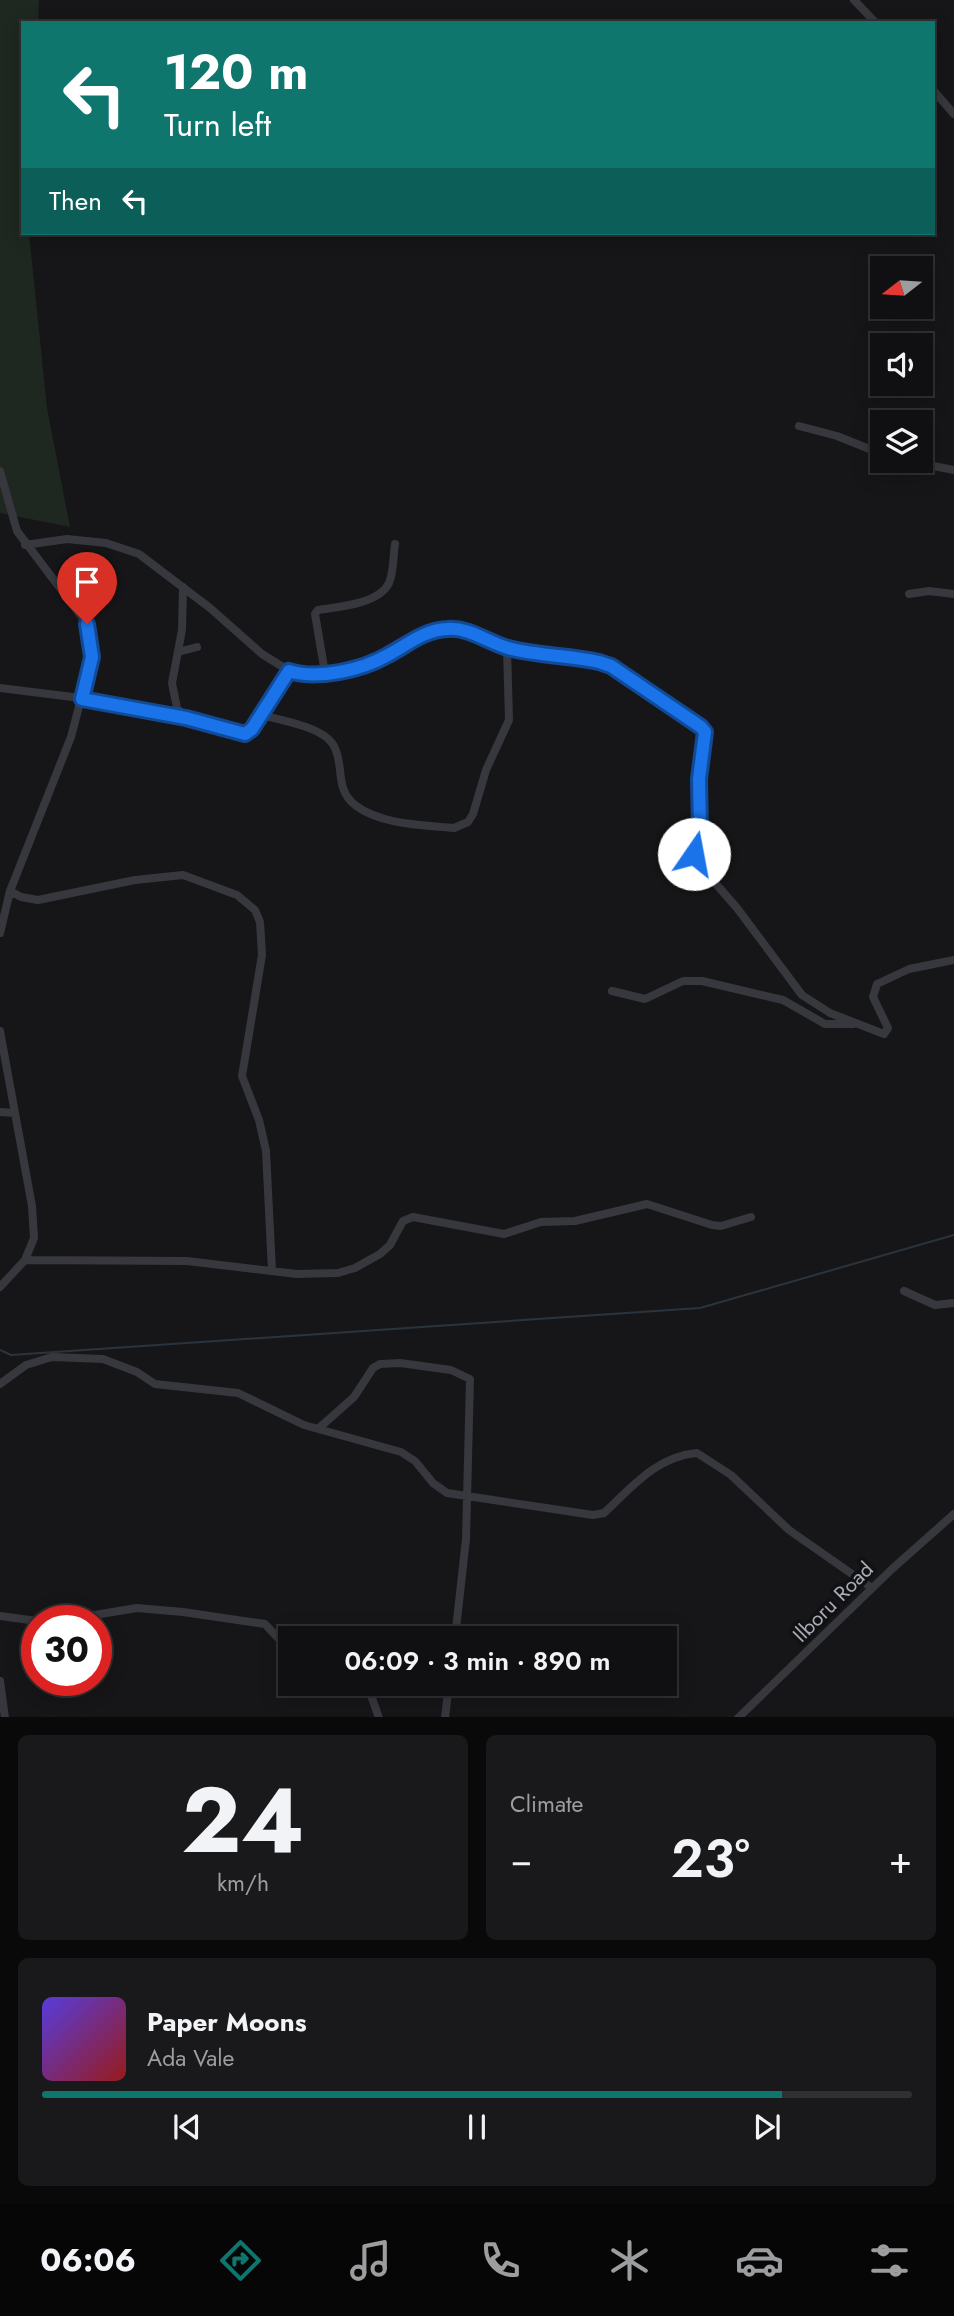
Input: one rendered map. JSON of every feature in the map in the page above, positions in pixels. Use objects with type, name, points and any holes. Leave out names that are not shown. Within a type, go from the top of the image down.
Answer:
[{"type":"street","points":[[854,0],[874,21]]},
{"type":"street","points":[[935,92],[954,114]]},
{"type":"street","points":[[799,426],[837,436],[870,449]]},
{"type":"street","points":[[933,466],[954,470]]},
{"type":"street","points":[[0,471],[11,519],[25,545],[87,624],[92,657],[71,737],[3,904],[0,933]]},
{"type":"street","points":[[25,545],[67,539],[118,546],[147,559],[262,654],[289,671],[325,673],[349,670],[386,657],[414,639],[444,629],[472,633],[507,648],[583,658],[611,666],[701,727],[705,740],[699,779],[701,818],[695,860],[737,908],[793,986],[809,1000],[879,1034],[887,1032],[873,997],[877,984],[909,969],[954,960]]},
{"type":"street","points":[[325,673],[315,614],[318,610],[350,604],[382,592],[392,570],[395,544]]},
{"type":"street","points":[[183,587],[172,692],[177,708],[186,718]]},
{"type":"street","points":[[909,594],[929,591],[954,594]]},
{"type":"street","points":[[178,652],[197,647]]},
{"type":"street","points":[[261,715],[315,732],[330,741],[335,748],[342,789],[364,810],[392,820],[454,828],[463,826],[473,814],[486,770],[509,720],[507,648]]},
{"type":"street","points":[[0,688],[82,699],[186,718],[240,734],[250,731],[289,671]]},
{"type":"street","points":[[10,891],[21,897],[38,900],[135,880],[183,875],[237,895],[256,910],[260,922],[262,955],[242,1076],[259,1120],[266,1151],[272,1271]]},
{"type":"street","points":[[612,991],[645,999],[683,981],[702,981],[783,1000],[825,1024],[856,1024]]},
{"type":"street","points":[[0,1031],[34,1222],[34,1238],[25,1261],[0,1287]]},
{"type":"street","points":[[0,1112],[15,1113]]},
{"type":"street","points":[[25,1261],[187,1261],[317,1275],[355,1268],[390,1245],[403,1221],[413,1217],[504,1234],[541,1222],[575,1221],[647,1204],[712,1225],[722,1226],[751,1217]]},
{"type":"street","points":[[904,1291],[935,1305],[954,1303]]},
{"type":"street","points":[[0,1384],[32,1363],[59,1356],[86,1356],[125,1366],[161,1386],[238,1393],[292,1420],[401,1452],[415,1461],[440,1490],[468,1498],[600,1515],[634,1482],[651,1471],[697,1453],[730,1475],[789,1530],[872,1588]]},
{"type":"street","points":[[318,1429],[354,1396],[377,1365],[415,1365],[464,1374],[472,1384],[468,1498],[457,1626]]},
{"type":"street","name":"Ilboru Road","points":[[738,1717],[760,1700],[872,1588],[954,1514]]},
{"type":"street","points":[[112,1612],[137,1608],[265,1624],[278,1638]]},
{"type":"street","points":[[0,1616],[21,1619]]},
{"type":"street","points":[[0,1681],[5,1717]]},
{"type":"street","points":[[371,1696],[379,1717]]},
{"type":"street","points":[[445,1717],[448,1696]]},
{"type":"shaded area","points":[[0,0],[39,0],[38,21],[21,21],[21,235],[29,235],[47,408],[70,527],[0,513]]},
{"type":"waterway","points":[[0,1350],[11,1355],[700,1308],[954,1235]]},
{"type":"route","points":[[87,624],[92,657],[82,699],[105,701],[159,715],[186,718],[240,734],[252,729],[289,671],[325,673],[349,670],[386,657],[432,631],[456,629],[507,648],[583,658],[611,666],[705,732],[699,779],[701,818],[694,854]]}]
